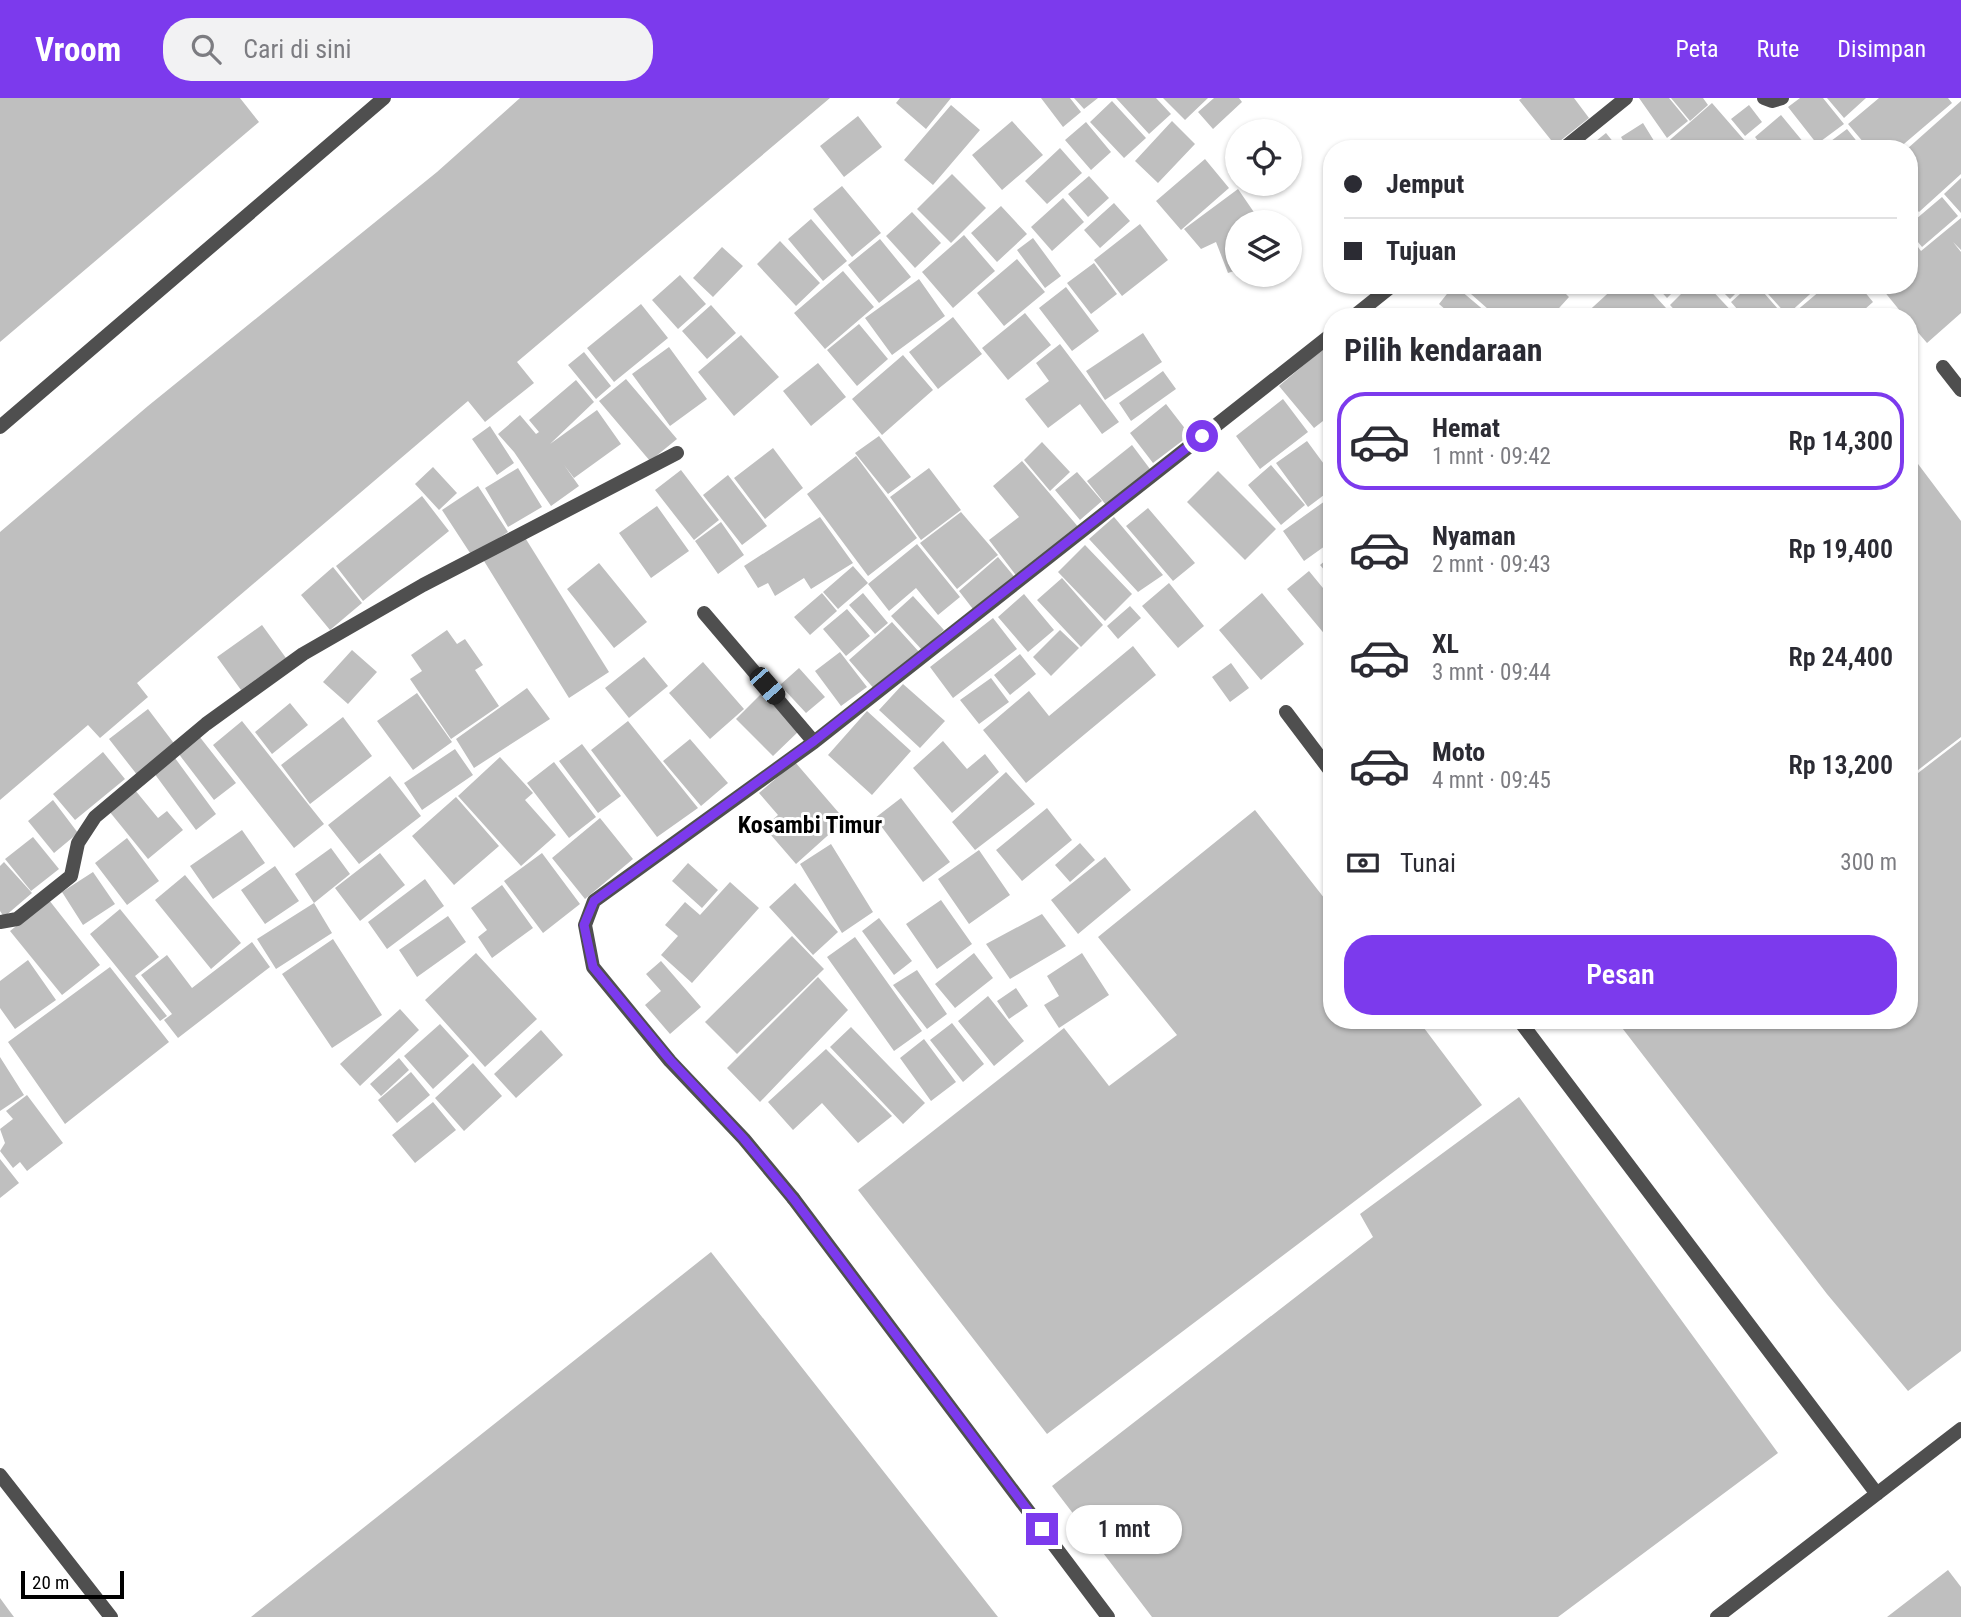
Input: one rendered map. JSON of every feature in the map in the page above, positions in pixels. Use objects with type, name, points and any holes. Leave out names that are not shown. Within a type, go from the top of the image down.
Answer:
[{"type":"street","points":[[0,427],[384,98]]},
{"type":"street","points":[[1574,140],[1626,98]]},
{"type":"street","points":[[1765,98],[1772,101],[1782,98]]},
{"type":"street","points":[[1364,308],[1382,294]]},
{"type":"street","points":[[1108,1617],[793,1198],[744,1139],[670,1060],[593,967],[584,925],[594,901],[814,741],[1323,341]]},
{"type":"street","points":[[1943,367],[1961,390]]},
{"type":"street","points":[[0,922],[17,919],[71,876],[78,843],[95,817],[206,724],[303,654],[424,585],[677,453]]},
{"type":"street","points":[[704,613],[814,741]]},
{"type":"street","points":[[1286,712],[1323,761]]},
{"type":"street","points":[[1526,1029],[1877,1494]]},
{"type":"street","points":[[1717,1617],[1961,1429]]},
{"type":"street","points":[[0,1475],[111,1617]]},
{"type":"building","points":[[0,98],[240,98],[259,122],[0,342]]},
{"type":"building","points":[[520,98],[830,98],[517,362],[534,383],[485,422],[468,401],[137,683],[148,697],[100,738],[88,725],[0,800],[0,532],[148,406],[437,172]]},
{"type":"building","points":[[900,98],[951,98],[926,129],[896,103]]},
{"type":"building","points":[[1041,98],[1070,98],[1081,112],[1063,127]]},
{"type":"building","points":[[1074,98],[1098,98],[1084,109]]},
{"type":"building","points":[[1116,98],[1156,98],[1171,114],[1149,134]]},
{"type":"building","points":[[1163,98],[1208,98],[1185,120]]},
{"type":"building","points":[[1214,98],[1239,98],[1242,102],[1213,129],[1198,112]]},
{"type":"building","points":[[1574,98],[1589,118],[1561,140],[1551,140],[1519,100]]},
{"type":"building","points":[[1639,98],[1669,98],[1688,121],[1667,138]]},
{"type":"building","points":[[1671,98],[1703,98],[1708,105],[1690,121]]},
{"type":"building","points":[[1800,98],[1823,98],[1844,124],[1822,140],[1814,140],[1788,107]]},
{"type":"building","points":[[1827,98],[1866,98],[1844,118]]},
{"type":"building","points":[[1879,98],[1948,98],[1952,103],[1909,140],[1861,140],[1848,124]]},
{"type":"building","points":[[1112,101],[1146,138],[1124,158],[1090,122]]},
{"type":"building","points":[[1961,101],[1961,174],[1919,212],[1918,211],[1917,140]]},
{"type":"building","points":[[1712,103],[1744,140],[1670,140]]},
{"type":"building","points":[[951,105],[980,130],[933,185],[904,160]]},
{"type":"building","points":[[1749,105],[1762,122],[1745,136],[1731,119]]},
{"type":"building","points":[[1781,115],[1802,140],[1757,140],[1755,137]]},
{"type":"building","points":[[858,116],[882,147],[844,177],[820,146]]},
{"type":"building","points":[[1012,121],[1043,155],[1002,190],[972,155]]},
{"type":"building","points":[[1172,121],[1195,144],[1158,183],[1135,161]]},
{"type":"building","points":[[1086,122],[1111,152],[1091,170],[1065,140]]},
{"type":"building","points":[[1643,123],[1653,140],[1623,140],[1621,137]]},
{"type":"building","points":[[1847,129],[1856,140],[1832,140]]},
{"type":"building","points":[[1606,133],[1612,140],[1597,140]]},
{"type":"building","points":[[1060,148],[1082,173],[1047,204],[1025,181]]},
{"type":"building","points":[[1205,159],[1225,183],[1225,192],[1181,230],[1156,201]]},
{"type":"building","points":[[952,174],[986,208],[951,243],[917,209]]},
{"type":"building","points":[[1089,176],[1109,198],[1088,217],[1068,194]]},
{"type":"building","points":[[1961,178],[1961,213],[1944,194]]},
{"type":"building","points":[[842,186],[881,233],[852,257],[813,209]]},
{"type":"building","points":[[1229,196],[1243,196],[1252,210],[1225,210],[1225,265],[1216,242],[1201,249],[1184,229]]},
{"type":"building","points":[[1942,197],[1958,216],[1922,247],[1918,242],[1918,217]]},
{"type":"building","points":[[1063,198],[1084,222],[1052,251],[1031,227]]},
{"type":"building","points":[[1114,203],[1130,221],[1100,248],[1084,230]]},
{"type":"building","points":[[1001,206],[1027,234],[997,262],[971,233]]},
{"type":"building","points":[[912,212],[941,243],[915,268],[886,236]]},
{"type":"building","points":[[1961,218],[1961,250],[1953,242],[1961,252],[1961,313],[1927,343],[1918,332],[1918,308],[1898,308],[1886,294],[1918,294],[1918,247],[1921,251]]},
{"type":"building","points":[[811,219],[847,261],[823,281],[788,239]]},
{"type":"building","points":[[1140,224],[1168,260],[1122,296],[1094,260]]},
{"type":"building","points":[[964,235],[995,271],[953,308],[922,272]]},
{"type":"building","points":[[1033,238],[1061,276],[1045,288],[1017,250]]},
{"type":"building","points":[[880,239],[911,277],[879,303],[848,265]]},
{"type":"building","points":[[780,241],[820,283],[796,306],[757,264]]},
{"type":"building","points":[[722,247],[743,266],[713,297],[693,278]]},
{"type":"building","points":[[1017,259],[1045,292],[1004,326],[977,293]]},
{"type":"building","points":[[1094,263],[1117,294],[1091,314],[1067,283]]},
{"type":"building","points":[[843,271],[874,307],[825,349],[794,313]]},
{"type":"building","points":[[680,275],[706,304],[678,329],[652,300]]},
{"type":"building","points":[[919,279],[945,316],[892,355],[865,318]]},
{"type":"building","points":[[1066,287],[1099,331],[1072,351],[1039,308]]},
{"type":"building","points":[[1447,294],[1465,294],[1481,308],[1444,308],[1439,304]]},
{"type":"building","points":[[1471,294],[1566,294],[1569,297],[1559,308],[1487,308]]},
{"type":"building","points":[[1607,294],[1653,294],[1666,308],[1592,308]]},
{"type":"building","points":[[1681,294],[1715,294],[1729,308],[1673,308],[1670,305]]},
{"type":"building","points":[[1740,294],[1765,294],[1777,308],[1736,308],[1731,302]]},
{"type":"building","points":[[1768,294],[1810,294],[1795,308],[1781,308]]},
{"type":"building","points":[[1816,294],[1866,294],[1873,302],[1866,308],[1800,308]]},
{"type":"building","points":[[641,304],[668,338],[614,382],[587,348]]},
{"type":"building","points":[[711,305],[736,333],[707,359],[682,331]]},
{"type":"building","points":[[1025,313],[1051,345],[1008,380],[982,348]]},
{"type":"building","points":[[953,317],[982,354],[938,389],[909,352]]},
{"type":"building","points":[[859,324],[888,359],[857,386],[827,350]]},
{"type":"building","points":[[1143,333],[1162,362],[1105,400],[1086,371]]},
{"type":"building","points":[[741,335],[779,377],[734,416],[698,372]]},
{"type":"building","points":[[1060,344],[1119,422],[1102,434],[1080,404],[1048,428],[1025,399],[1049,381],[1036,363]]},
{"type":"building","points":[[669,347],[707,399],[670,426],[632,374]]},
{"type":"building","points":[[1323,349],[1323,421],[1314,428],[1279,386]]},
{"type":"building","points":[[584,352],[611,386],[596,399],[568,365]]},
{"type":"building","points":[[903,355],[933,390],[882,435],[852,399]]},
{"type":"building","points":[[818,363],[846,397],[811,426],[783,391]]},
{"type":"building","points":[[1163,371],[1176,389],[1131,421],[1119,403]]},
{"type":"building","points":[[626,379],[677,439],[650,461],[599,401]]},
{"type":"building","points":[[576,380],[594,402],[550,444],[597,410],[621,444],[574,478],[564,465],[579,486],[551,506],[514,452],[498,434],[520,415],[536,434],[539,432],[529,420]]},
{"type":"building","points":[[1283,399],[1308,432],[1260,469],[1236,436]]},
{"type":"building","points":[[1166,404],[1190,435],[1153,463],[1130,433]]},
{"type":"building","points":[[490,426],[514,463],[497,475],[472,439]]},
{"type":"building","points":[[879,436],[911,477],[888,494],[855,453]]},
{"type":"building","points":[[1307,441],[1323,463],[1323,496],[1308,507],[1276,463]]},
{"type":"building","points":[[1042,442],[1070,472],[1050,491],[1024,460]]},
{"type":"building","points":[[1132,445],[1150,469],[1106,505],[1087,481]]},
{"type":"building","points":[[773,448],[803,488],[765,519],[734,478]]},
{"type":"building","points":[[856,456],[917,538],[868,576],[807,494]]},
{"type":"building","points":[[1022,461],[1080,529],[1018,578],[989,540],[1019,517],[993,486]]},
{"type":"building","points":[[1918,464],[1961,521],[1961,737],[1918,770]]},
{"type":"building","points":[[1271,465],[1305,505],[1281,525],[1248,485]]},
{"type":"building","points":[[433,467],[457,493],[439,510],[415,484]]},
{"type":"building","points":[[518,468],[542,507],[508,527],[485,488]]},
{"type":"building","points":[[929,468],[961,510],[921,540],[890,497]]},
{"type":"building","points":[[681,470],[719,520],[694,540],[655,490]]},
{"type":"building","points":[[1218,471],[1276,529],[1245,560],[1187,502]]},
{"type":"building","points":[[1077,472],[1102,501],[1080,520],[1055,490]]},
{"type":"building","points":[[728,475],[767,526],[742,545],[703,495]]},
{"type":"building","points":[[478,486],[508,532],[472,556],[442,510]]},
{"type":"building","points":[[422,496],[449,531],[363,601],[336,566]]},
{"type":"building","points":[[1323,502],[1323,547],[1304,561],[1283,531]]},
{"type":"building","points":[[657,506],[689,551],[651,578],[619,533]]},
{"type":"building","points":[[1148,508],[1195,563],[1173,581],[1126,526]]},
{"type":"building","points":[[961,512],[998,555],[957,589],[920,543]]},
{"type":"building","points":[[820,517],[853,563],[811,589],[804,578],[775,596],[768,583],[758,588],[744,566]]},
{"type":"building","points":[[1114,517],[1163,575],[1138,592],[1089,539]]},
{"type":"building","points":[[721,522],[744,555],[718,574],[695,541]]},
{"type":"building","points":[[524,536],[609,672],[569,698],[484,561]]},
{"type":"building","points":[[917,544],[960,597],[938,615],[916,588],[889,611],[868,584]]},
{"type":"building","points":[[1085,545],[1132,594],[1105,621],[1058,572]]},
{"type":"building","points":[[998,557],[1017,580],[976,613],[959,591]]},
{"type":"building","points":[[599,563],[647,622],[614,648],[567,589]]},
{"type":"building","points":[[853,566],[868,583],[838,609],[823,592]]},
{"type":"building","points":[[333,567],[362,603],[330,630],[301,595]]},
{"type":"building","points":[[1309,571],[1323,588],[1323,632],[1287,589]]},
{"type":"building","points":[[1062,578],[1103,625],[1081,647],[1037,600]]},
{"type":"building","points":[[1169,583],[1204,626],[1178,648],[1142,606]]},
{"type":"building","points":[[822,593],[837,611],[810,635],[794,617]]},
{"type":"building","points":[[863,593],[888,623],[875,634],[849,605]]},
{"type":"building","points":[[1262,593],[1304,644],[1261,680],[1219,630]]},
{"type":"building","points":[[1024,594],[1054,630],[1028,652],[998,617]]},
{"type":"building","points":[[913,596],[944,630],[922,650],[891,616]]},
{"type":"building","points":[[1130,606],[1141,618],[1118,639],[1107,626]]},
{"type":"building","points":[[847,609],[870,636],[846,656],[823,629]]},
{"type":"building","points":[[993,618],[1017,649],[953,698],[930,667]]},
{"type":"building","points":[[892,622],[920,653],[876,691],[849,660]]},
{"type":"building","points":[[262,625],[286,658],[241,690],[217,657]]},
{"type":"building","points":[[447,630],[457,644],[465,639],[483,665],[475,670],[499,706],[451,739],[410,679],[422,671],[411,655]]},
{"type":"building","points":[[1060,630],[1079,648],[1051,676],[1033,657]]},
{"type":"building","points":[[1133,646],[1156,675],[1026,783],[983,730],[1029,691],[1049,716]]},
{"type":"building","points":[[352,650],[377,672],[348,704],[323,682]]},
{"type":"building","points":[[840,652],[867,687],[841,706],[815,671]]},
{"type":"building","points":[[1020,654],[1036,674],[1010,695],[994,675]]},
{"type":"building","points":[[644,657],[668,686],[629,718],[605,688]]},
{"type":"building","points":[[703,662],[744,709],[710,739],[669,693]]},
{"type":"building","points":[[1231,663],[1249,688],[1230,702],[1212,677]]},
{"type":"building","points":[[799,668],[825,697],[806,713],[780,685]]},
{"type":"building","points":[[991,678],[1009,702],[979,724],[960,700]]},
{"type":"building","points":[[903,684],[945,721],[920,748],[879,710]]},
{"type":"building","points":[[527,688],[550,719],[474,768],[456,739]]},
{"type":"building","points":[[763,692],[801,729],[773,756],[736,719]]},
{"type":"building","points":[[417,693],[452,742],[413,770],[377,721]]},
{"type":"building","points":[[290,703],[308,725],[272,754],[255,732]]},
{"type":"building","points":[[148,709],[176,746],[138,776],[109,739]]},
{"type":"building","points":[[867,711],[911,751],[872,795],[828,755]]},
{"type":"building","points":[[343,717],[372,756],[310,804],[281,765]]},
{"type":"building","points":[[242,721],[324,824],[294,848],[213,745]]},
{"type":"building","points":[[628,721],[698,808],[657,837],[591,750]]},
{"type":"building","points":[[199,736],[236,783],[214,800],[178,753]]},
{"type":"building","points":[[690,739],[728,783],[701,806],[663,761]]},
{"type":"building","points":[[1961,740],[1961,1351],[1908,1391],[1827,1294],[1623,1029],[1918,1029],[1918,773]]},
{"type":"building","points":[[943,741],[967,769],[985,754],[999,772],[952,813],[913,768]]},
{"type":"building","points":[[582,744],[621,796],[598,813],[559,761]]},
{"type":"building","points":[[455,749],[473,775],[422,810],[404,783]]},
{"type":"building","points":[[103,752],[125,779],[75,820],[53,794]]},
{"type":"building","points":[[500,757],[533,793],[525,800],[556,835],[521,866],[458,796]]},
{"type":"building","points":[[175,758],[216,814],[196,830],[154,773]]},
{"type":"building","points":[[554,762],[596,817],[569,838],[527,783]]},
{"type":"building","points":[[795,762],[845,820],[796,864],[764,827],[778,815],[759,793]]},
{"type":"building","points":[[1006,772],[1035,804],[975,850],[952,822]]},
{"type":"building","points":[[390,776],[421,816],[359,864],[328,825]]},
{"type":"building","points":[[135,790],[158,818],[167,811],[183,830],[148,859],[109,811]]},
{"type":"building","points":[[456,797],[499,846],[454,885],[412,836]]},
{"type":"building","points":[[901,798],[950,862],[923,882],[875,818]]},
{"type":"building","points":[[53,800],[78,833],[54,853],[28,821]]},
{"type":"building","points":[[1047,808],[1072,840],[1022,881],[996,850]]},
{"type":"building","points":[[1255,810],[1323,897],[1323,1029],[1425,1029],[1482,1105],[1047,1434],[858,1190],[1064,1028],[1109,1086],[1177,1035],[1098,937]]},
{"type":"building","points":[[600,818],[633,859],[585,899],[552,858]]},
{"type":"building","points":[[242,830],[265,863],[213,899],[190,866]]},
{"type":"building","points":[[33,837],[59,869],[31,891],[5,859]]},
{"type":"building","points":[[127,838],[159,881],[127,905],[95,863]]},
{"type":"building","points":[[1080,843],[1095,860],[1070,882],[1055,865]]},
{"type":"building","points":[[831,844],[873,912],[842,933],[800,864]]},
{"type":"building","points":[[331,848],[350,874],[314,903],[295,874]]},
{"type":"building","points":[[979,850],[1010,895],[969,924],[938,879]]},
{"type":"building","points":[[380,853],[405,885],[360,921],[335,888]]},
{"type":"building","points":[[542,853],[580,904],[543,933],[504,881]]},
{"type":"building","points":[[1105,857],[1131,890],[1078,934],[1051,900]]},
{"type":"building","points":[[4,862],[32,893],[4,917],[0,911],[0,866]]},
{"type":"building","points":[[688,863],[718,890],[702,908],[672,881]]},
{"type":"building","points":[[275,866],[299,901],[265,924],[241,890]]},
{"type":"building","points":[[93,872],[115,904],[83,925],[62,892]]},
{"type":"building","points":[[185,875],[241,943],[211,969],[155,900]]},
{"type":"building","points":[[425,879],[444,906],[387,949],[368,922]]},
{"type":"building","points":[[730,882],[759,908],[692,983],[661,955],[678,936],[665,925],[685,902],[700,915]]},
{"type":"building","points":[[795,883],[838,932],[813,955],[769,907]]},
{"type":"building","points":[[502,885],[533,928],[492,958],[478,937],[487,930],[471,908]]},
{"type":"building","points":[[49,900],[100,965],[62,995],[10,931]]},
{"type":"building","points":[[941,900],[972,944],[937,969],[906,924]]},
{"type":"building","points":[[314,903],[332,933],[276,969],[257,939]]},
{"type":"building","points":[[120,909],[159,957],[135,976],[167,1016],[160,1021],[90,934]]},
{"type":"building","points":[[1042,914],[1066,946],[1010,979],[986,944]]},
{"type":"building","points":[[448,916],[466,942],[417,977],[399,950]]},
{"type":"building","points":[[879,918],[912,961],[894,975],[862,931]]},
{"type":"building","points":[[792,936],[824,969],[737,1054],[705,1022]]},
{"type":"building","points":[[855,937],[922,1031],[894,1051],[827,957]]},
{"type":"building","points":[[333,939],[382,1015],[332,1048],[282,974]]},
{"type":"building","points":[[252,942],[270,967],[178,1038],[164,1020],[172,1014],[141,975],[167,955],[192,988]]},
{"type":"building","points":[[476,953],[537,1019],[485,1067],[425,1000]]},
{"type":"building","points":[[974,953],[993,978],[955,1008],[935,984]]},
{"type":"building","points":[[1082,953],[1109,995],[1059,1028],[1044,1005],[1059,996],[1047,976]]},
{"type":"building","points":[[28,960],[56,1000],[15,1029],[0,1008],[0,981]]},
{"type":"building","points":[[661,961],[701,1007],[670,1034],[645,1005],[661,991],[646,974]]},
{"type":"building","points":[[110,967],[169,1042],[65,1124],[8,1042]]},
{"type":"building","points":[[917,970],[947,1014],[927,1029],[893,985]]},
{"type":"building","points":[[818,977],[848,1010],[760,1102],[727,1068]]},
{"type":"building","points":[[1016,988],[1028,1006],[1009,1019],[997,1001]]},
{"type":"building","points":[[988,996],[1024,1041],[994,1066],[958,1021]]},
{"type":"building","points":[[400,1009],[419,1030],[360,1086],[340,1064]]},
{"type":"building","points":[[952,1023],[984,1064],[963,1082],[930,1040]]},
{"type":"building","points":[[440,1024],[469,1056],[433,1089],[404,1056]]},
{"type":"building","points":[[851,1027],[925,1103],[903,1124],[830,1047]]},
{"type":"building","points":[[541,1030],[563,1055],[516,1098],[494,1074]]},
{"type":"building","points":[[924,1039],[956,1082],[931,1101],[900,1058]]},
{"type":"building","points":[[826,1049],[892,1116],[858,1143],[822,1103],[793,1130],[768,1102]]},
{"type":"building","points":[[0,1057],[24,1095],[0,1111]]},
{"type":"building","points":[[399,1058],[409,1070],[381,1096],[370,1084]]},
{"type":"building","points":[[473,1063],[502,1096],[464,1131],[435,1098]]},
{"type":"building","points":[[411,1072],[430,1095],[397,1123],[378,1100]]},
{"type":"building","points":[[27,1095],[63,1143],[27,1171],[20,1162],[13,1168],[0,1151],[5,1143],[0,1129],[13,1119],[6,1111]]},
{"type":"building","points":[[1519,1097],[1778,1453],[1558,1617],[1152,1617],[1052,1486],[1373,1237],[1360,1214]]},
{"type":"building","points":[[433,1102],[456,1130],[415,1163],[392,1135]]},
{"type":"building","points":[[0,1159],[19,1183],[0,1198]]},
{"type":"building","points":[[711,1252],[998,1617],[251,1617]]},
{"type":"building","points":[[1948,1570],[1961,1587],[1961,1617],[1887,1617]]},
{"type":"building","points":[[0,1598],[8,1609],[14,1617],[0,1617]]},
{"type":"district","name":"Kosambi Timur","points":[[810,825]]},
{"type":"route","points":[[1042,1529],[793,1198],[744,1139],[670,1060],[593,967],[584,925],[594,901],[814,741],[1202,436]]}]
